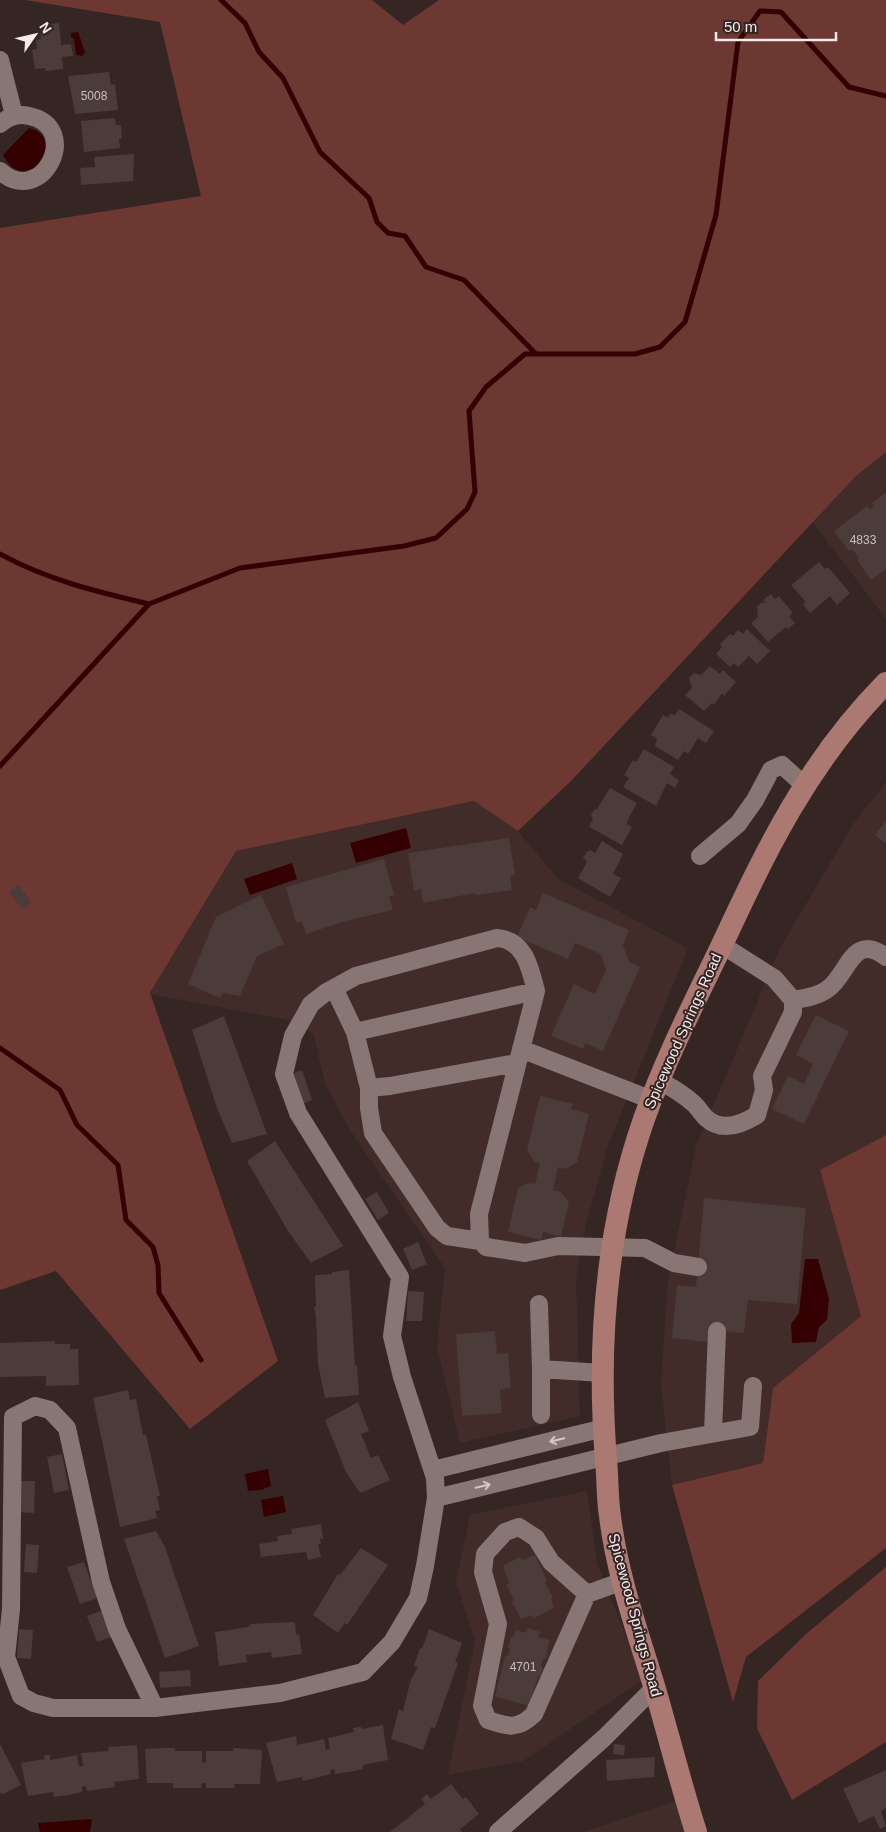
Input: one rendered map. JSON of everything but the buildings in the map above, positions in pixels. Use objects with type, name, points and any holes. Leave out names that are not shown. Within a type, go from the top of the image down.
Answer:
[{"type":"main road","name":"Spicewood Springs Road","points":[[696,1832],[623,1581],[610,1516],[602,1373],[605,1311],[612,1246],[626,1182],[656,1090],[778,828],[832,743],[886,683]]},
{"type":"street","points":[[0,60],[7,120],[36,117],[44,123],[53,137],[55,152],[52,163],[36,177],[26,180],[15,179],[0,171]]},
{"type":"street","points":[[700,856],[738,824],[755,800],[770,770],[782,766],[804,785]]},
{"type":"street","points":[[155,1708],[118,1629],[101,1582],[67,1428],[50,1410],[35,1406],[13,1417],[11,1439],[11,1609],[6,1657],[21,1696],[34,1703],[53,1708],[155,1708],[280,1692],[363,1672],[392,1642],[418,1598],[436,1498],[433,1470],[402,1376],[392,1336],[400,1277],[298,1113],[284,1074],[293,1036],[311,1004],[334,988],[356,976],[496,938],[512,943],[528,960],[536,991],[479,1214],[480,1241]]},
{"type":"street","points":[[369,1088],[390,1086],[519,1056],[656,1090],[692,1102],[707,1119],[718,1125],[734,1126],[745,1123],[757,1115],[764,1090],[762,1076],[793,1012],[793,1000],[774,978],[722,945]]},
{"type":"street","points":[[793,1000],[811,997],[826,990],[838,980],[854,954],[862,949],[870,949],[886,956]]},
{"type":"street","points":[[334,988],[355,1032],[369,1088],[369,1108],[373,1133],[437,1228],[447,1236],[480,1241],[486,1247],[525,1253],[558,1246],[645,1248],[674,1263],[698,1267]]},
{"type":"street","points":[[355,1032],[536,991]]},
{"type":"street","points":[[539,1304],[541,1415]]},
{"type":"street","points":[[713,1433],[717,1331]]},
{"type":"street","points":[[541,1370],[602,1373]]},
{"type":"street","points":[[436,1498],[606,1456],[750,1427],[753,1386]]},
{"type":"street","points":[[433,1470],[604,1428]]},
{"type":"street","points":[[587,1594],[551,1562],[536,1538],[519,1527],[505,1532],[485,1554],[483,1572],[498,1624],[482,1706],[488,1720],[506,1727],[524,1724],[534,1714],[587,1594],[623,1581]]},
{"type":"street","points":[[498,1832],[604,1738],[654,1688]]},
{"type":"shaded area","points":[[25,0],[372,0],[403,25],[439,0],[886,0],[886,452],[856,476],[572,780],[518,831],[474,801],[236,851],[150,993],[278,1361],[190,1429],[56,1271],[0,1290],[0,228],[201,196],[160,22]]},
{"type":"shaded area","points":[[78,32],[85,52],[82,56],[76,55],[74,39],[71,37],[71,33]]},
{"type":"shaded area","points":[[29,128],[40,134],[45,142],[44,152],[40,162],[32,169],[22,171],[12,167],[3,155]]},
{"type":"shaded area","points":[[886,452],[886,619],[813,522],[856,476]]},
{"type":"shaded area","points":[[886,782],[886,1135],[820,1170],[861,1316],[773,1388],[763,1463],[672,1485],[661,1383],[668,1281],[696,1146],[781,946],[854,823]]},
{"type":"shaded area","points":[[475,801],[518,831],[558,879],[688,948],[607,1148],[585,1228],[576,1280],[580,1416],[460,1443],[437,1347],[445,1268],[350,1130],[326,1086],[313,1033],[287,1020],[150,994],[236,851]]},
{"type":"shaded area","points":[[406,828],[411,848],[356,863],[350,843]]},
{"type":"shaded area","points":[[292,863],[297,879],[250,895],[244,879]]},
{"type":"shaded area","points":[[886,1135],[886,1548],[746,1657],[733,1702],[672,1485],[763,1463],[773,1388],[861,1316],[820,1170]]},
{"type":"shaded area","points":[[805,1259],[818,1259],[829,1299],[827,1320],[819,1327],[816,1342],[792,1343],[791,1324],[799,1313]]},
{"type":"shaded area","points":[[268,1469],[271,1486],[261,1490],[248,1491],[245,1474]]},
{"type":"shaded area","points":[[587,1491],[597,1563],[643,1680],[523,1761],[448,1775],[475,1641],[456,1582],[470,1515]]},
{"type":"shaded area","points":[[283,1496],[286,1512],[264,1517],[261,1500]]},
{"type":"shaded area","points":[[886,1567],[886,1742],[792,1800],[757,1728],[758,1681],[806,1634]]},
{"type":"shaded area","points":[[693,1795],[702,1832],[583,1832]]},
{"type":"shaded area","points":[[92,1819],[90,1832],[40,1832],[38,1823]]},
{"type":"waterway","points":[[221,0],[245,23],[259,52],[283,78],[320,152],[369,198],[377,222],[388,233],[405,236],[426,267],[464,280],[536,354]]},
{"type":"waterway","points":[[0,766],[149,604],[240,568],[404,546],[436,538],[467,509],[475,492],[469,411],[486,387],[525,354],[635,354],[660,347],[685,322],[716,215],[738,42],[760,11],[781,12],[849,87],[886,96]]},
{"type":"waterway","points":[[0,554],[54,578],[92,590],[149,604]]},
{"type":"waterway","points":[[0,1048],[60,1090],[77,1125],[118,1165],[126,1220],[153,1247],[158,1265],[159,1293],[201,1360]]}]
